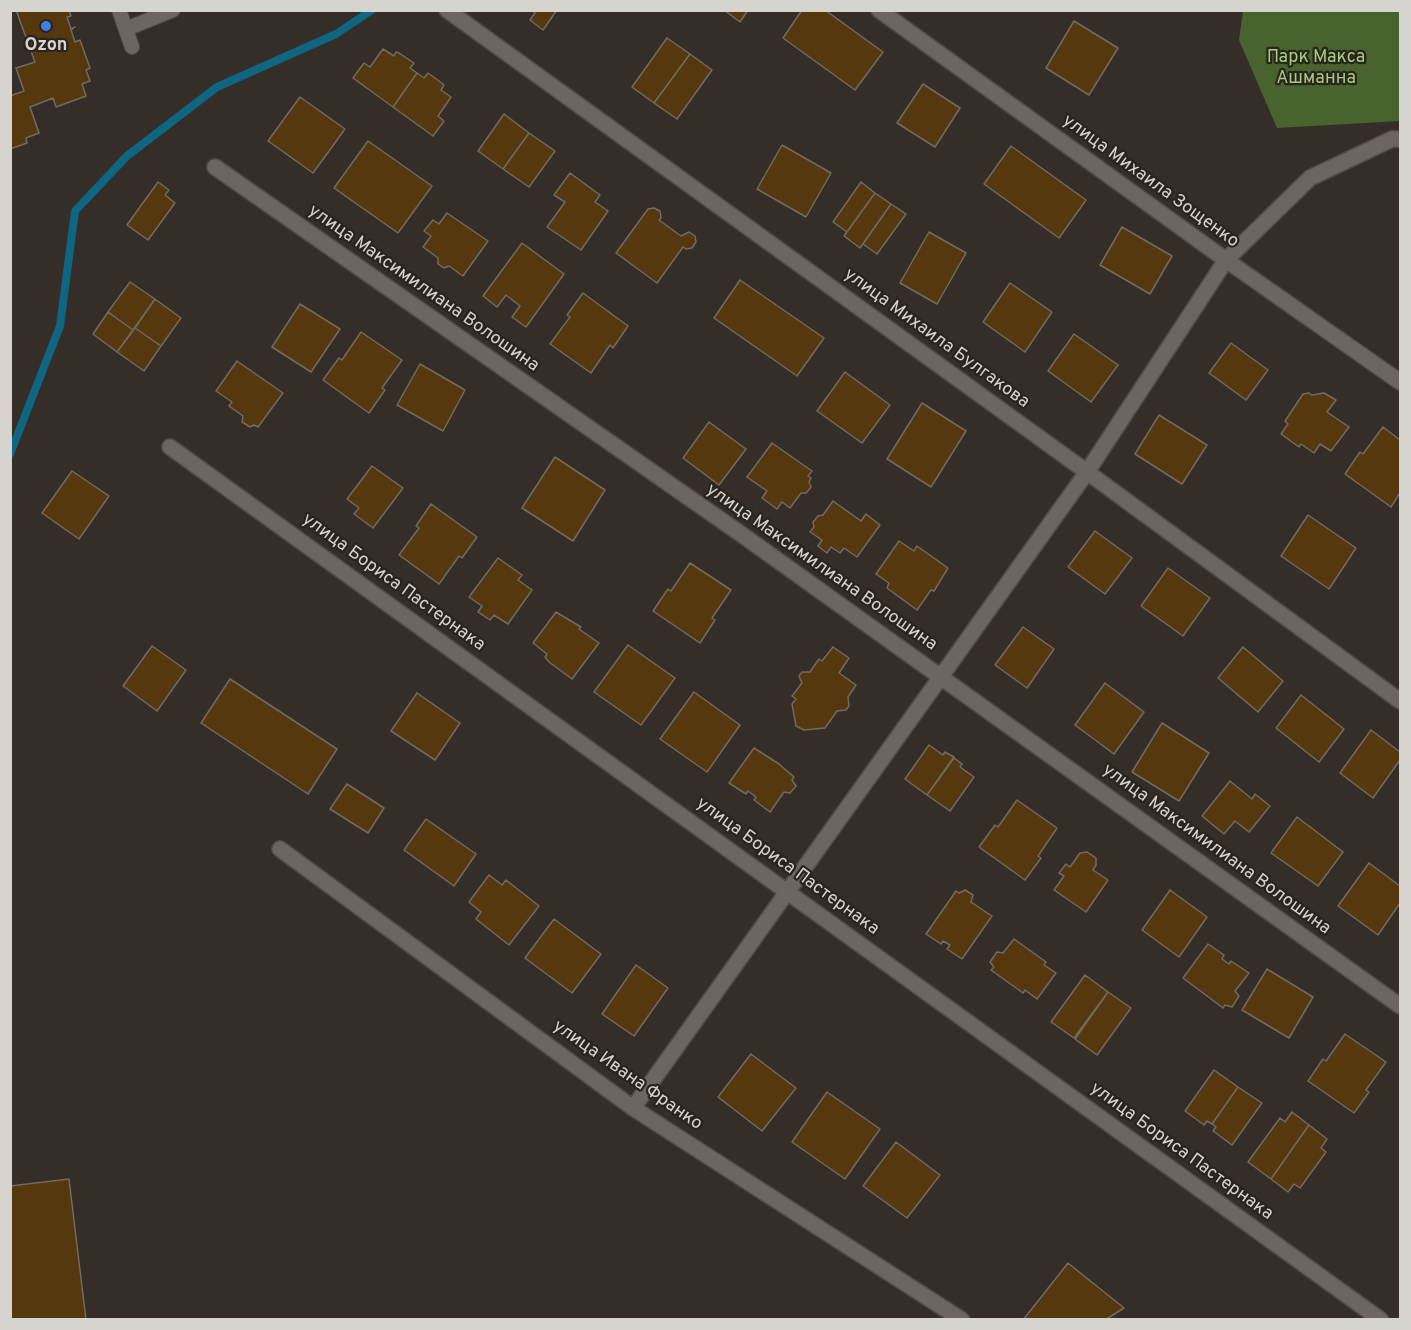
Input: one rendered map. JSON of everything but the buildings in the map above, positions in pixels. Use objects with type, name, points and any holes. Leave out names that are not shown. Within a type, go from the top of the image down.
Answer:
[{"type":"street","name":"улица Михаила Булгакова","points":[[447,10],[1401,701]]},
{"type":"street","name":"улица Михаила Зощенко","points":[[879,10],[1226,260],[1401,382]]},
{"type":"street","points":[[633,1108],[1087,472],[1226,260],[1310,178],[1392,139],[1401,139]]},
{"type":"street","name":"улица Максимилиана Волошина","points":[[215,167],[721,521],[1401,1006]]},
{"type":"street","name":"улица Бориса Пастернака","points":[[170,447],[1381,1320]]},
{"type":"street","name":"улица Ивана Франко","points":[[280,849],[633,1108],[962,1320]]},
{"type":"lane","points":[[119,10],[132,47]]},
{"type":"lane","points":[[126,29],[173,10]]},
{"type":"green space","name":"Парк Макса Ашманна","points":[[1243,11],[1400,11],[1400,121],[1277,128],[1239,40]]},
{"type":"waterway","points":[[10,454],[60,326],[75,211],[127,156],[217,87],[336,34],[372,10]]},
{"type":"place","name":"Ozon","points":[[46,26]]}]
